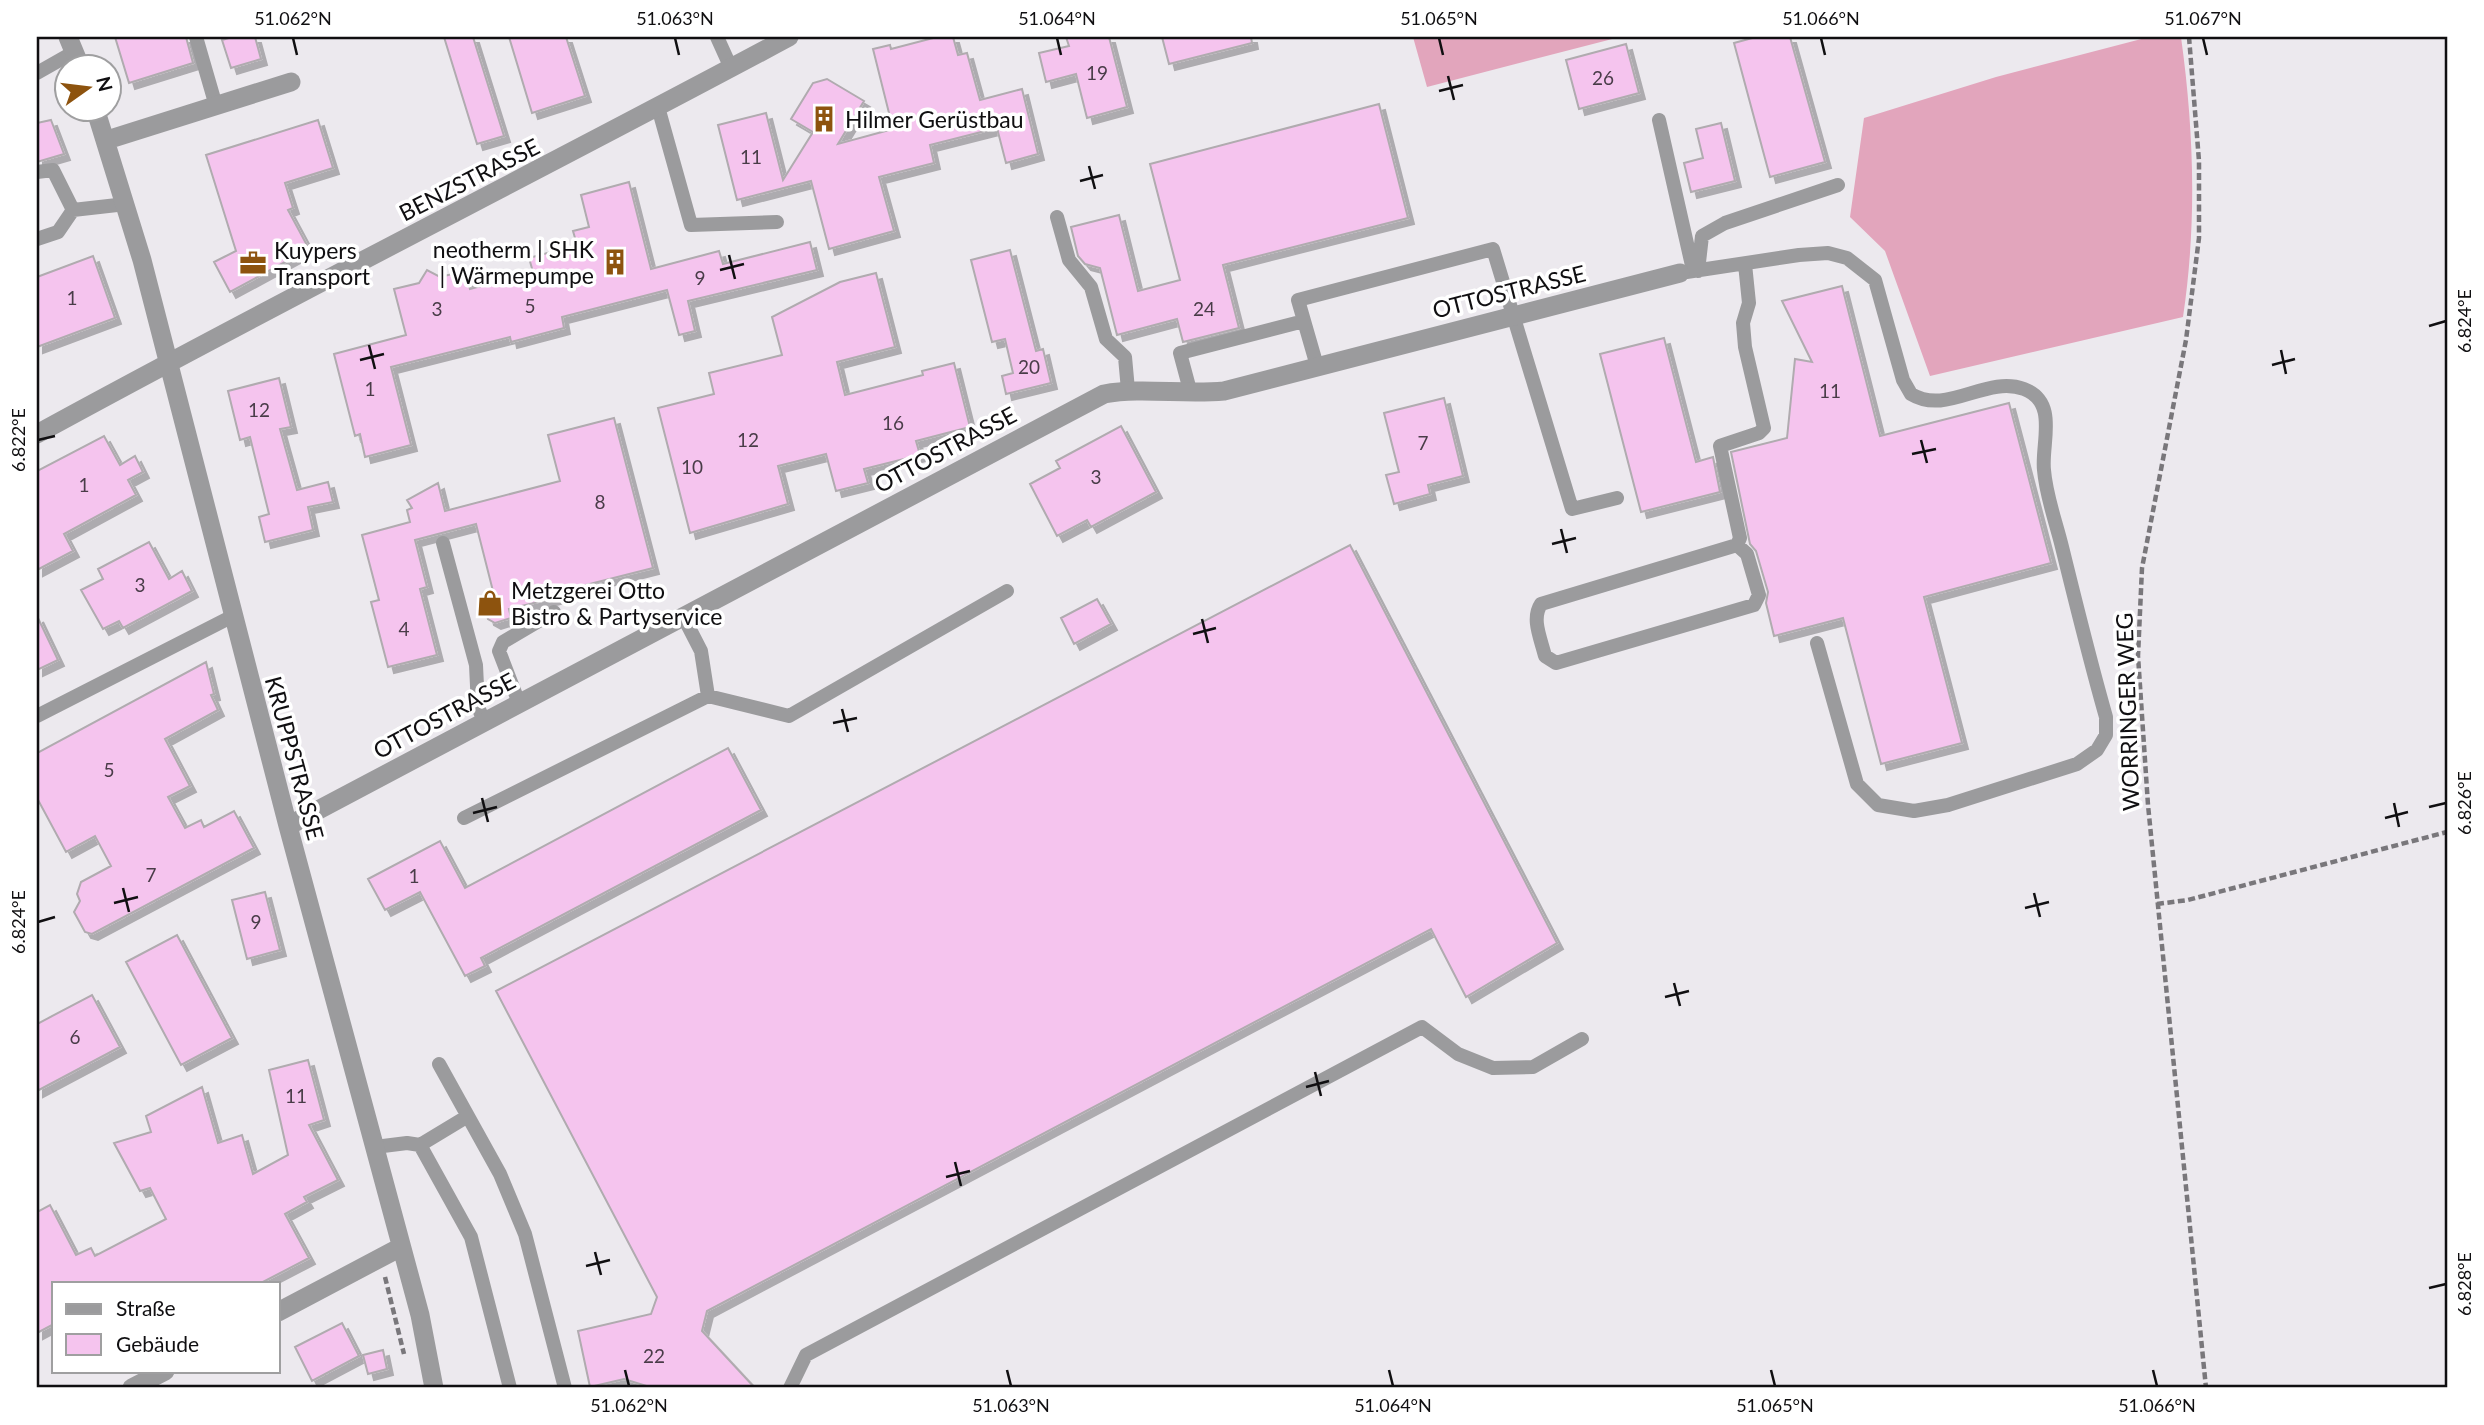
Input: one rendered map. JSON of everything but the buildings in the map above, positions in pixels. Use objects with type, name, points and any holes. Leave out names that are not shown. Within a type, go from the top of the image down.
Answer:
[{"type":"street","name":"BENZSTRASSE","points":[[37,434],[789,37]]},
{"type":"street","points":[[107,140],[291,82]]},
{"type":"street","name":"KRUPPSTRASSE","points":[[100,122],[126,204],[169,362],[288,827],[420,1315],[434,1388]]},
{"type":"street","name":"OTTOSTRASSE","points":[[288,827],[683,615],[1104,394],[1128,390],[1191,394],[1224,391],[1690,272]]},
{"type":"street","points":[[280,1311],[401,1247]]},
{"type":"street","points":[[132,1388],[163,1372]]},
{"type":"lane","points":[[195,37],[216,106]]},
{"type":"lane","points":[[717,37],[731,68]]},
{"type":"lane","points":[[658,107],[691,225],[777,222]]},
{"type":"lane","points":[[1659,120],[1690,272]]},
{"type":"lane","points":[[37,172],[53,170],[73,211]]},
{"type":"lane","points":[[1690,272],[1702,236],[1725,223],[1838,185]]},
{"type":"lane","points":[[37,239],[58,232],[73,211],[126,204]]},
{"type":"lane","points":[[1057,216],[1069,260],[1091,287],[1105,340],[1125,358],[1128,390]]},
{"type":"lane","points":[[1317,366],[1298,300],[1493,249],[1572,509],[1617,498]]},
{"type":"lane","points":[[1690,272],[1799,255],[1828,253],[1847,258],[1875,280],[1903,380],[1911,394],[1933,402],[2012,386],[2025,389],[2042,406],[2047,438],[2045,478],[2106,717],[2106,735],[2097,750],[2077,764],[1948,805],[1914,811],[1878,805],[1857,784],[1817,643]]},
{"type":"lane","points":[[1737,545],[1740,538],[1720,446],[1759,433],[1764,428],[1745,347],[1744,323],[1749,303],[1745,264]]},
{"type":"lane","points":[[1191,394],[1180,353],[1304,321]]},
{"type":"lane","points":[[443,543],[476,666],[478,707],[484,721]]},
{"type":"lane","points":[[1737,545],[1747,554],[1759,595],[1754,605],[1556,663],[1545,656],[1536,623],[1537,610],[1541,604],[1737,545]]},
{"type":"lane","points":[[464,818],[708,696],[789,716],[1007,591]]},
{"type":"lane","points":[[519,703],[499,651],[503,642],[554,612]]},
{"type":"lane","points":[[683,615],[701,651],[708,696]]},
{"type":"lane","points":[[37,716],[233,616]]},
{"type":"lane","points":[[790,1388],[807,1355],[1422,1027],[1458,1054],[1493,1068],[1533,1067],[1582,1039]]},
{"type":"lane","points":[[439,1064],[500,1174],[525,1234],[565,1388]]},
{"type":"lane","points":[[375,1147],[407,1143],[420,1145],[468,1116]]},
{"type":"lane","points":[[420,1145],[471,1237],[510,1388]]},
{"type":"path","name":"WORRINGER WEG","points":[[2189,37],[2199,161],[2199,238],[2186,340],[2142,568],[2138,656],[2157,904],[2206,1388]]},
{"type":"path","points":[[2157,904],[2188,900],[2447,832]]},
{"type":"path","points":[[380,1259],[407,1362]]},
{"type":"shaded area","points":[[1413,37],[1620,37],[1427,87]]},
{"type":"shaded area","points":[[2149,37],[2181,37],[2189,107],[2192,177],[2190,247],[2183,317],[1930,376],[1885,251],[1850,217],[1864,118],[1996,77]]},
{"type":"place","name":"Hilmer Gerüstbau","points":[[824,119]]},
{"type":"place","name":"neotherm | SHK | Wärmepumpe","points":[[615,262]]},
{"type":"place","name":"Kuypers Transport","points":[[253,263]]},
{"type":"place","name":"Metzgerei Otto Bistro & Partyservice","points":[[490,603]]}]
